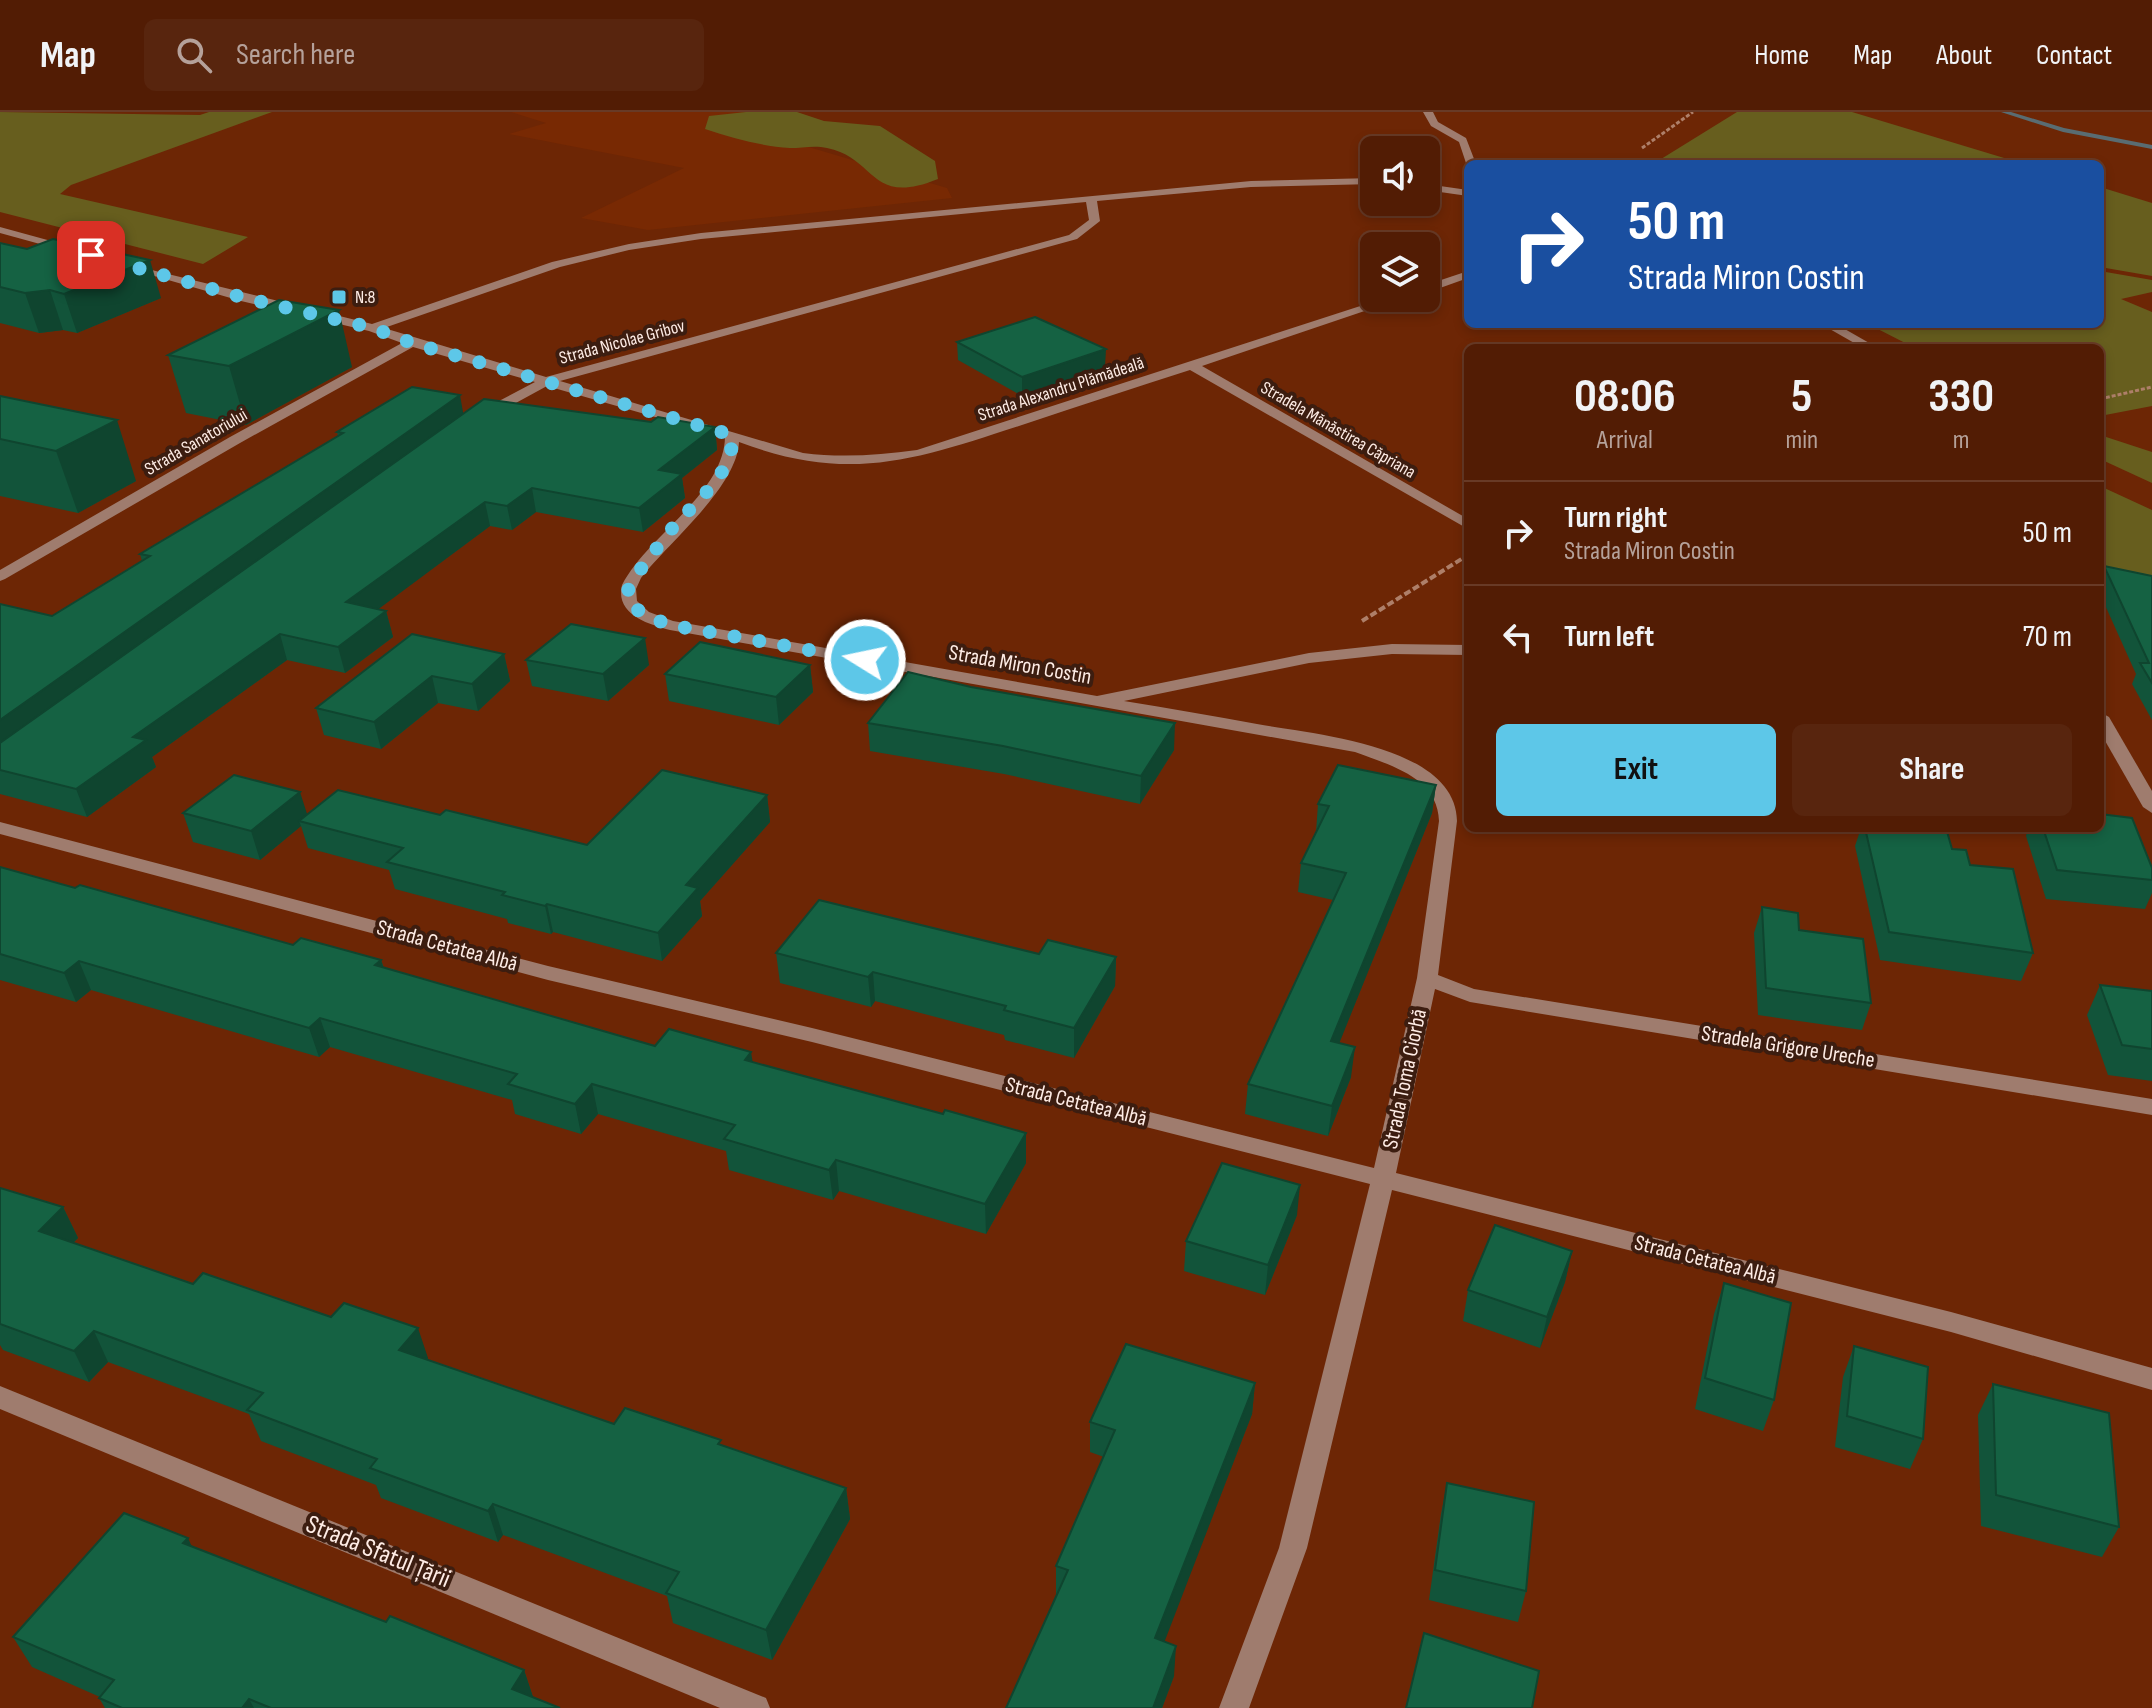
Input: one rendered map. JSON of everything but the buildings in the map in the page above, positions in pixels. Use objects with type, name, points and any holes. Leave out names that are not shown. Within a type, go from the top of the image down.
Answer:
[{"type":"street","points":[[1428,112],[1434,124],[1463,140],[1470,160]]},
{"type":"street","points":[[373,328],[556,264],[629,247],[701,236],[1251,184],[1360,181]]},
{"type":"street","points":[[1440,189],[1464,192]]},
{"type":"street","name":"Strada Nicolae Gribov","points":[[465,428],[547,381],[1073,237],[1095,221],[1091,198]]},
{"type":"street","points":[[0,230],[76,251]]},
{"type":"street","name":"Strada Alexandru Plămădeală","points":[[107,260],[245,298],[373,328],[412,343],[732,435],[767,449],[815,461],[862,463],[905,456],[971,438],[1360,310]]},
{"type":"street","points":[[1440,284],[1464,275]]},
{"type":"street","points":[[1834,328],[1864,344]]},
{"type":"street","name":"Strada Sanatoriului","points":[[0,576],[235,440],[412,343]]},
{"type":"street","name":"Stradela Mănăstirea Căpriana","points":[[1191,365],[1464,523]]},
{"type":"street","name":"Strada Miron Costin","points":[[732,435],[731,455],[717,481],[674,526],[630,583],[627,595],[631,605],[646,616],[670,625],[1097,701],[1309,658],[1392,649],[1464,650]]},
{"type":"street","name":"Strada Toma Ciorbă","points":[[1097,701],[1359,747],[1396,761],[1428,781],[1446,802],[1448,821],[1427,978],[1383,1179],[1293,1548],[1234,1708]]},
{"type":"street","points":[[2104,724],[2152,807]]},
{"type":"street","name":"Strada Cetatea Albă","points":[[0,828],[548,973],[812,1035],[1951,1322],[2152,1379]]},
{"type":"street","name":"Stradela Grigore Ureche","points":[[1427,978],[1470,995],[2152,1107]]},
{"type":"street","name":"Strada Sfatul Țării","points":[[0,1397],[755,1708]]},
{"type":"path","points":[[1624,160],[1693,112]]},
{"type":"path","points":[[2104,398],[2152,387]]},
{"type":"path","points":[[1309,658],[1416,585],[1464,557]]},
{"type":"shaded area","points":[[0,112],[200,115],[209,112],[272,112],[71,185],[60,194],[248,237],[203,264],[0,212]]},
{"type":"shaded area","points":[[511,112],[777,112],[785,140],[947,188],[952,198],[648,230],[581,218],[684,168],[509,134],[546,123]]},
{"type":"shaded area","points":[[797,112],[824,121],[880,126],[935,161],[938,179],[899,187],[886,184],[843,153],[827,148],[768,145],[705,129],[709,116]]},
{"type":"shaded area","points":[[1737,112],[1852,112],[2011,160],[1659,160]]},
{"type":"shaded area","points":[[2104,188],[2152,203],[2152,276],[2104,268]]},
{"type":"shaded area","points":[[2104,272],[2152,280],[2152,292],[2121,299],[2152,312],[2152,406],[2104,415],[2104,344],[1907,344],[1876,328],[2104,328]]},
{"type":"shaded area","points":[[2104,436],[2152,452],[2152,483],[2104,461]]},
{"type":"shaded area","points":[[2104,488],[2152,510],[2152,603],[2104,591]]},
{"type":"waterway","points":[[2004,112],[2063,130],[2152,147]]},
{"type":"place","name":"N:8","points":[[339,297]]},
{"type":"route","points":[[91,255],[245,298],[373,328],[412,343],[732,435],[731,455],[717,481],[674,526],[630,583],[627,595],[631,605],[646,616],[670,625],[865,660]]}]
